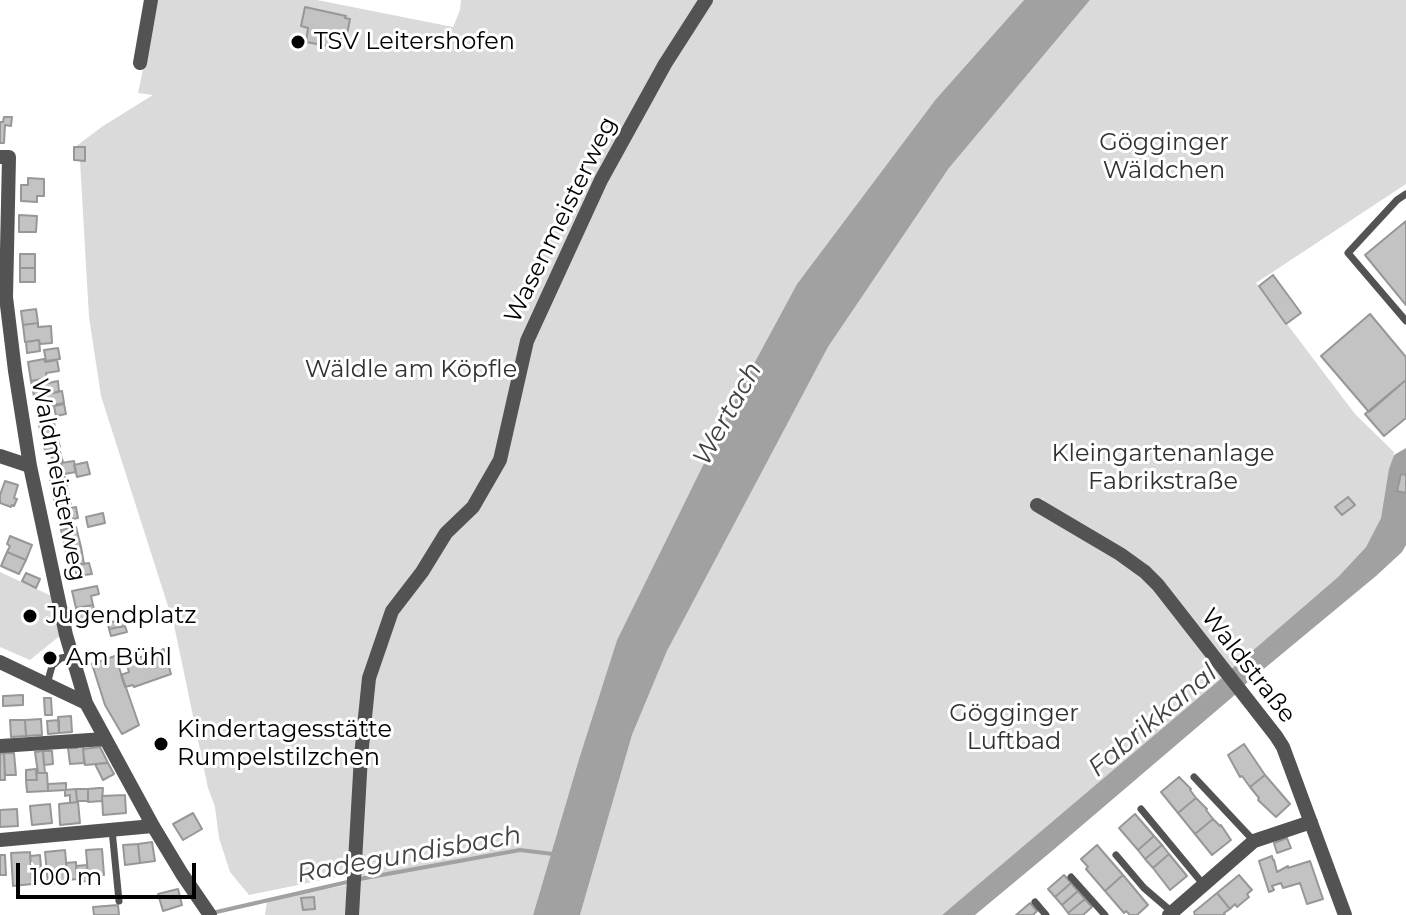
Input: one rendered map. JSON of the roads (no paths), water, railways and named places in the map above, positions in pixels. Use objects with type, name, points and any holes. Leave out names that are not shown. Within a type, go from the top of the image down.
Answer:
[{"type":"street","points":[[140,63],[151,0]]},
{"type":"street","name":"Wasenmeisterweg","points":[[352,915],[369,678],[392,611],[422,572],[446,533],[473,507],[500,460],[527,341],[601,180],[665,64],[706,0]]},
{"type":"street","name":"Waldmeisterweg","points":[[0,157],[9,157],[4,208],[6,297],[15,371],[30,466],[66,635],[86,703],[153,826],[207,911]]},
{"type":"street","points":[[0,456],[30,466]]},
{"type":"street","name":"Waldstraße","points":[[1037,505],[1145,572],[1283,747],[1345,915]]},
{"type":"street","points":[[0,662],[86,703]]},
{"type":"street","points":[[0,746],[105,739]]},
{"type":"street","points":[[1170,914],[1254,841],[1311,822]]},
{"type":"street","points":[[0,840],[153,826]]},
{"type":"lane","points":[[1406,194],[1348,253],[1406,321]]},
{"type":"lane","points":[[47,684],[52,666],[61,658],[72,656]]},
{"type":"lane","points":[[1194,777],[1254,841]]},
{"type":"lane","points":[[1141,809],[1203,884]]},
{"type":"lane","points":[[112,830],[119,901]]},
{"type":"lane","points":[[1116,855],[1170,914]]},
{"type":"lane","points":[[1071,877],[1105,915]]},
{"type":"lane","points":[[1035,902],[1046,915]]},
{"type":"waterway","name":"Radegundisbach","points":[[212,913],[365,878],[520,850],[553,854]]},
{"type":"place","name":"TSV Leitershofen","points":[[298,42]]},
{"type":"place","name":"Jugendplatz","points":[[30,616]]},
{"type":"place","name":"Am Bühl","points":[[50,658]]},
{"type":"place","name":"Kindertagesstätte Rumpelstilzchen","points":[[161,744]]},
{"type":"park label","name":"Gögginger Wäldchen","points":[[1164,157]]},
{"type":"park label","name":"Wäldle am Köpfle","points":[[411,370]]},
{"type":"park label","name":"Kleingartenanlage Fabrikstraße","points":[[1163,468]]},
{"type":"park label","name":"Gögginger Luftbad","points":[[1014,728]]},
{"type":"water label","name":"Wertach","points":[[728,414]]},
{"type":"water label","name":"Fabrikkanal","points":[[1153,721]]}]
